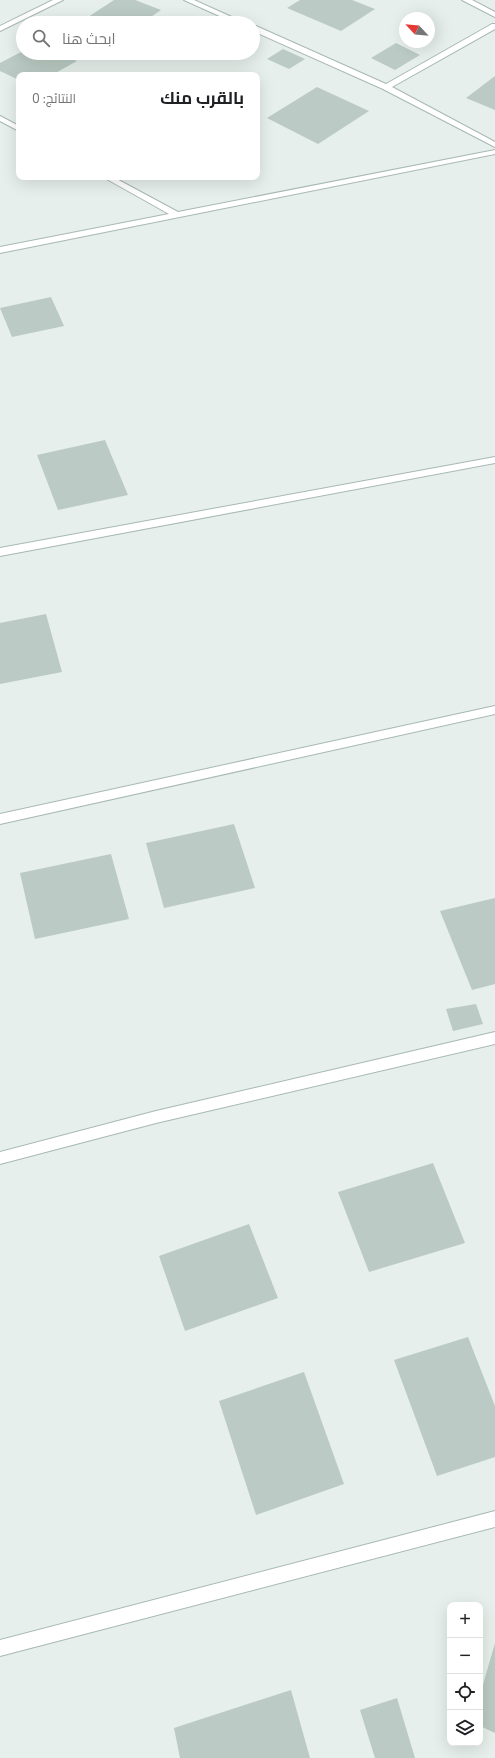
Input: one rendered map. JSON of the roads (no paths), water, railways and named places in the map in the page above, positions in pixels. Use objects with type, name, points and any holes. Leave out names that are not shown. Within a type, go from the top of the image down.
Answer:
[{"type":"street","points":[[26,16],[59,0]]},
{"type":"street","points":[[188,0],[225,16]]},
{"type":"street","points":[[466,0],[495,15]]},
{"type":"street","points":[[0,29],[16,21]]},
{"type":"street","points":[[386,87],[495,26]]},
{"type":"street","points":[[260,31],[386,87],[495,145]]},
{"type":"street","points":[[0,118],[16,127]]},
{"type":"street","points":[[0,250],[175,214],[495,152]]},
{"type":"street","points":[[113,180],[175,214]]},
{"type":"street","points":[[0,552],[495,460]]},
{"type":"street","points":[[0,819],[495,710]]},
{"type":"street","points":[[0,1158],[156,1117],[495,1038]]},
{"type":"street","points":[[0,1648],[495,1519]]}]
